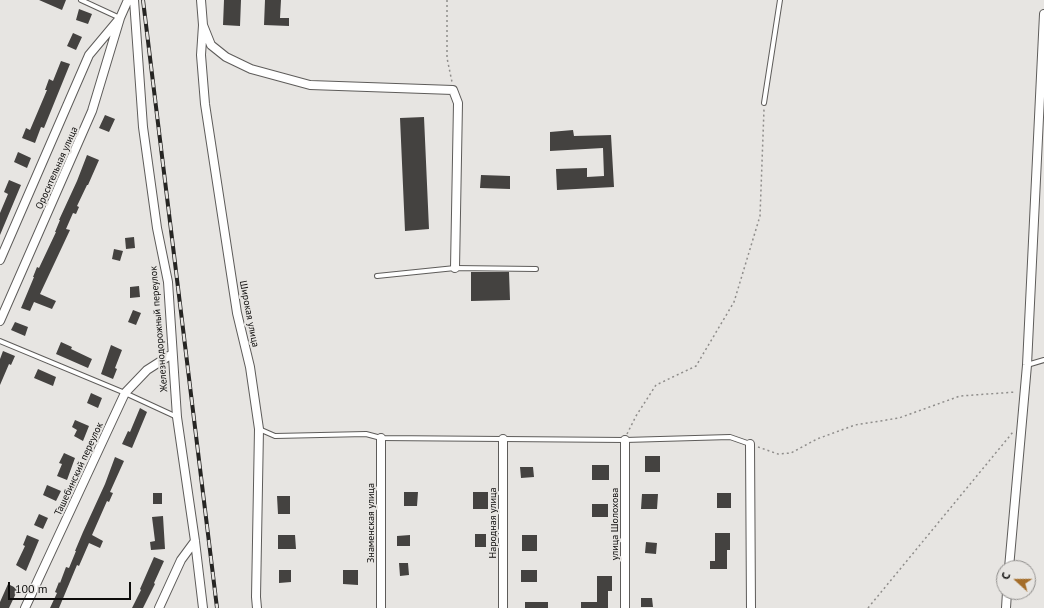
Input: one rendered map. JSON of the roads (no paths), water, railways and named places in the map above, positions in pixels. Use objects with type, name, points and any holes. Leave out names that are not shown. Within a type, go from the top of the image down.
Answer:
[{"type":"street","name":"Оросительная улица","points":[[0,321],[92,111],[120,18],[128,0]]},
{"type":"street","name":"Железнодорожный переулок","points":[[134,0],[143,127],[157,228],[168,282],[177,417],[203,608]]},
{"type":"street","points":[[201,0],[203,25],[211,45],[226,57],[251,69],[310,85],[453,90],[458,103],[455,268]]},
{"type":"street","points":[[1011,560],[1027,365],[1044,14]]},
{"type":"street","name":"Оросительная улица","points":[[0,260],[89,55],[120,18]]},
{"type":"street","name":"Широкая улица","points":[[203,25],[201,55],[205,104],[237,313],[250,367],[259,429],[256,597],[258,608]]},
{"type":"street","name":"Ташебинский переулок","points":[[25,608],[125,393],[147,370],[172,354]]},
{"type":"street","name":"Знаменская улица","points":[[380,608],[381,438]]},
{"type":"street","name":"Народная улица","points":[[503,439],[503,608]]},
{"type":"street","name":"улица Шолохова","points":[[625,440],[625,608]]},
{"type":"street","points":[[750,444],[751,608]]},
{"type":"street","points":[[159,608],[181,560],[195,541]]},
{"type":"lane","points":[[82,0],[120,18]]},
{"type":"lane","points":[[764,103],[780,0]]},
{"type":"lane","points":[[376,276],[455,268],[536,268]]},
{"type":"lane","points":[[0,340],[125,393],[177,417]]},
{"type":"lane","points":[[1027,365],[1044,360]]},
{"type":"lane","points":[[259,429],[275,436],[366,434],[381,438],[625,440],[730,437],[750,444]]},
{"type":"railway","points":[[143,0],[217,608]]}]
